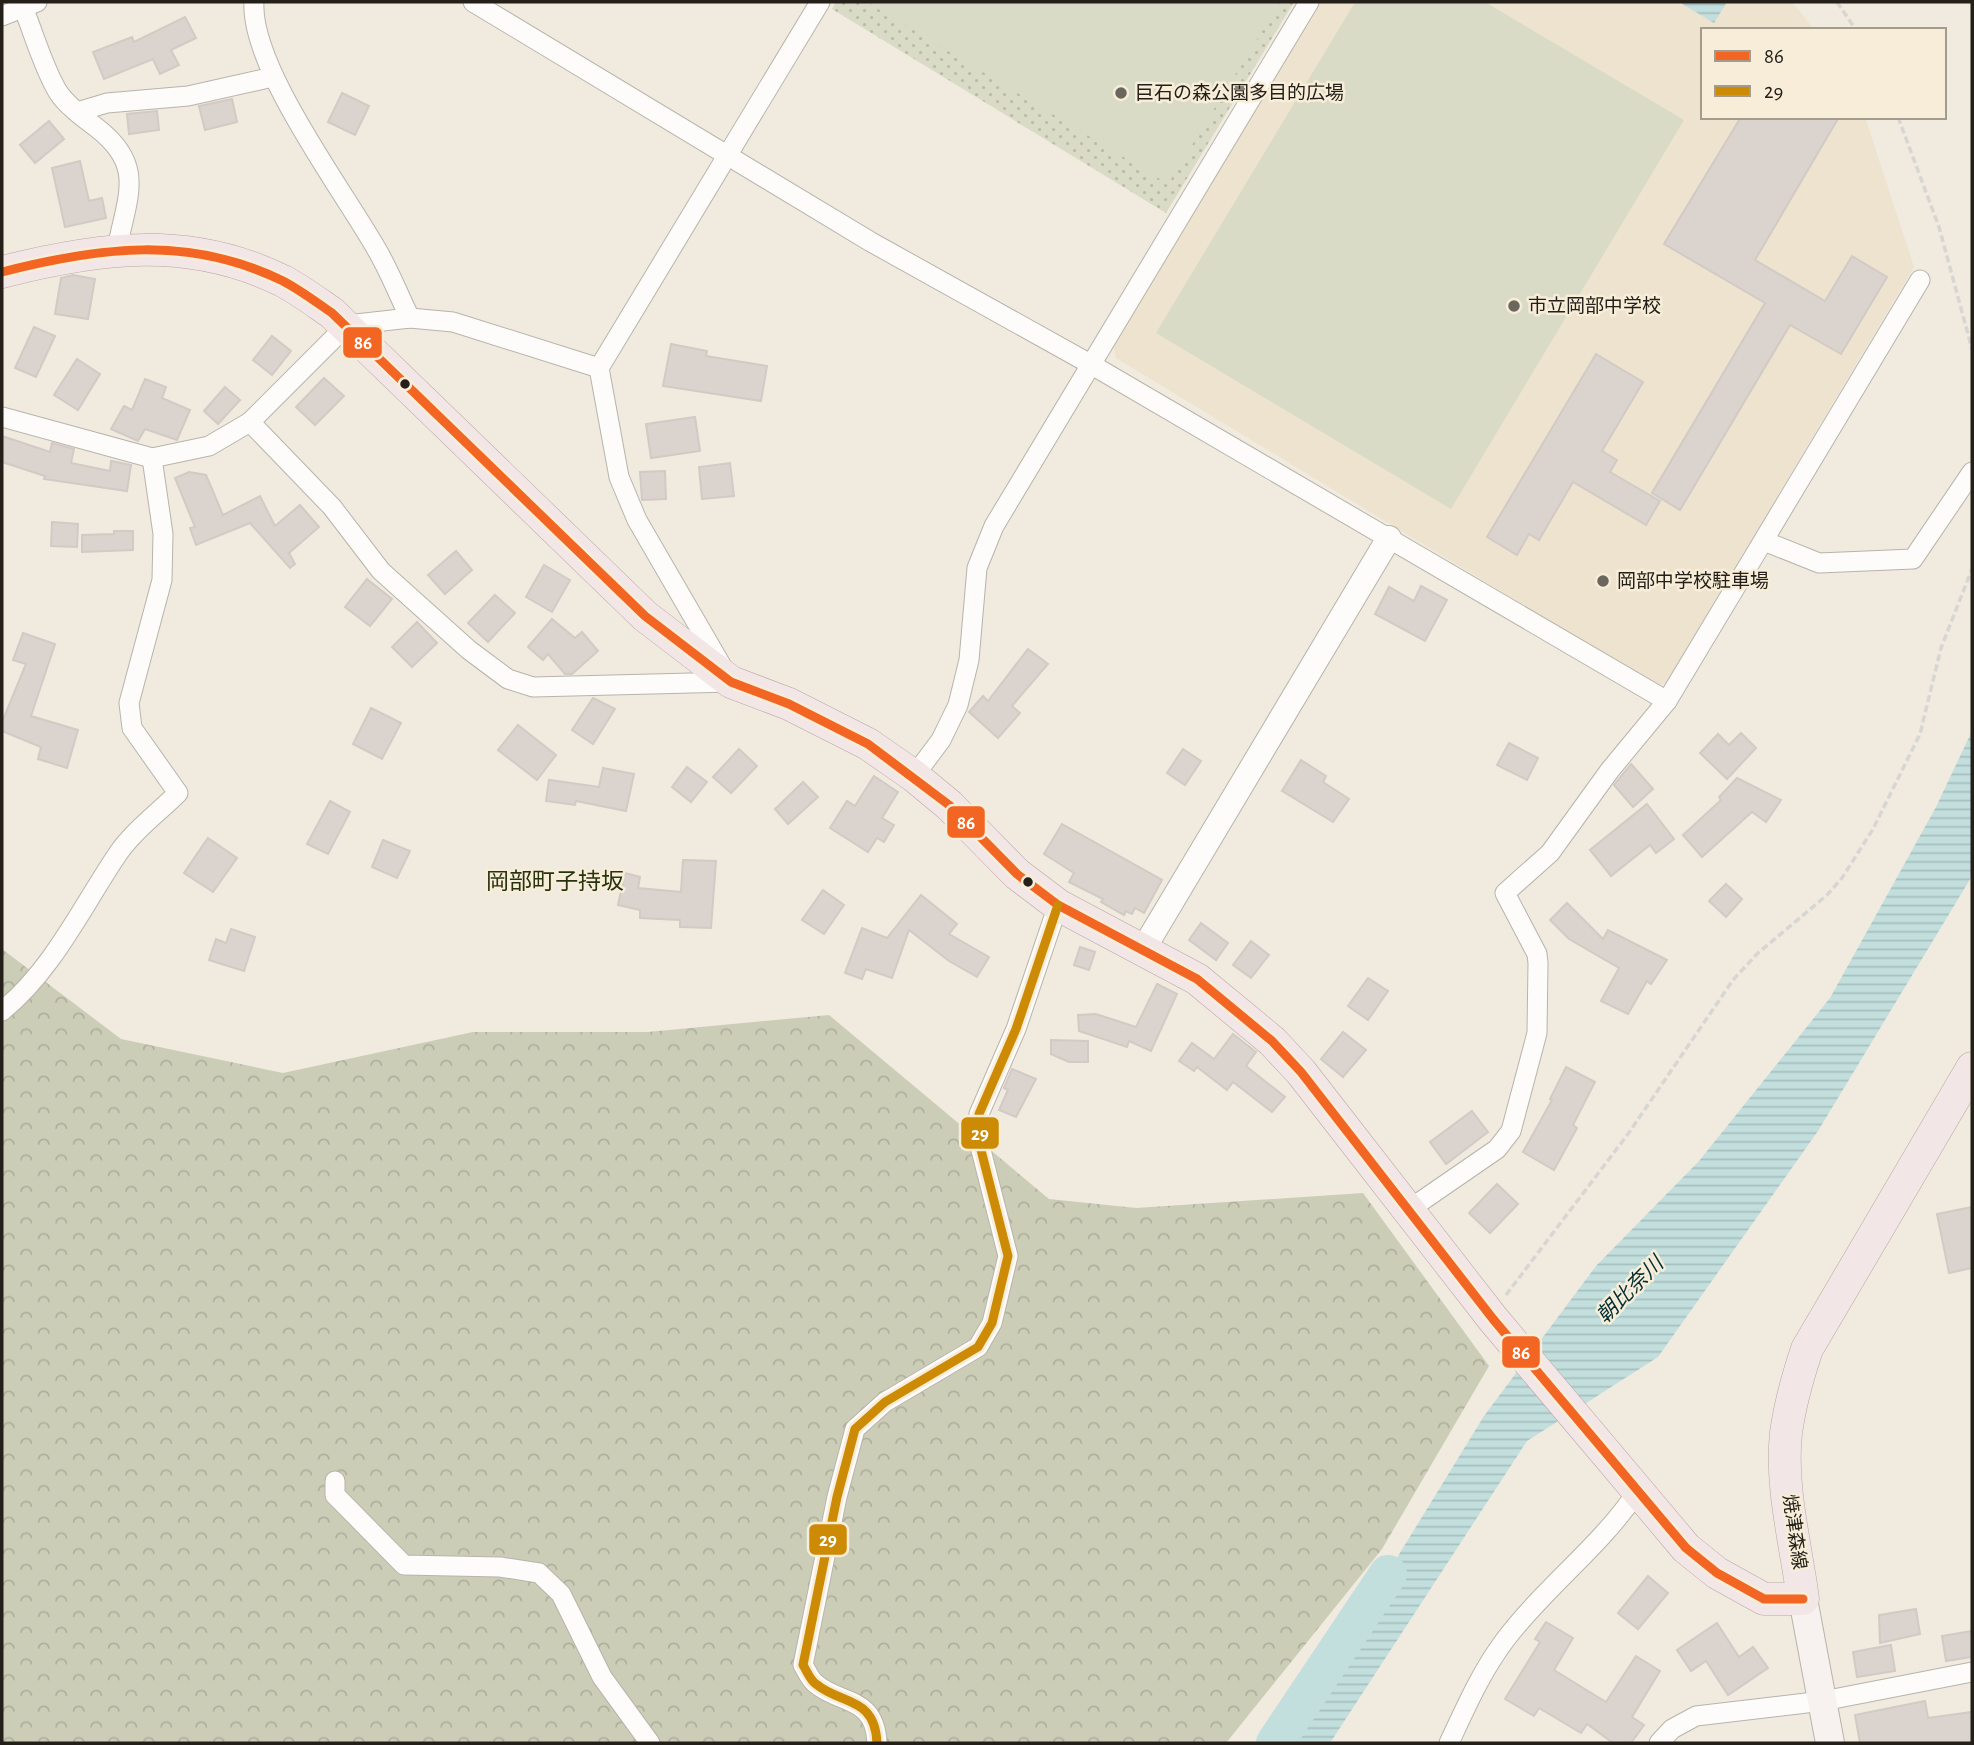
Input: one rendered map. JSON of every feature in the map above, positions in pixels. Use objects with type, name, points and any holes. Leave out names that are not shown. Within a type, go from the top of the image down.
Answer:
[{"type":"main road","name":"焼津森線","points":[[2,272],[66,256],[117,248],[185,250],[242,265],[284,282],[347,325],[614,589],[731,682],[789,704],[868,744],[914,776],[949,805],[1017,874],[1058,905],[1144,948],[1197,979],[1272,1041],[1301,1072],[1407,1211],[1499,1308],[1629,1483],[1686,1548],[1717,1573],[1764,1599],[1803,1599],[1785,1473],[1786,1434],[1793,1391],[1807,1349],[1972,1068]]},
{"type":"main road","points":[[1803,1599],[1830,1743]]},
{"type":"street","points":[[254,2],[253,21],[273,77],[379,253],[410,318]]},
{"type":"street","points":[[473,2],[727,153],[871,243],[1092,365],[1667,701]]},
{"type":"street","points":[[250,422],[332,507],[382,571],[469,650],[508,679],[533,687],[731,682],[637,520],[619,477],[599,368],[820,2]]},
{"type":"street","points":[[914,776],[941,740],[958,705],[969,660],[977,568],[994,526],[1309,2]]},
{"type":"street","points":[[2,16],[30,5],[58,92],[77,112],[114,141],[127,159],[130,179],[117,248]]},
{"type":"street","points":[[77,112],[107,103],[188,96],[273,77]]},
{"type":"street","points":[[1407,1211],[1497,1149],[1511,1131],[1537,1033],[1538,963],[1537,954],[1505,892],[1550,853],[1610,770],[1667,701],[1920,280]]},
{"type":"street","points":[[2,418],[152,458],[209,446],[250,422],[347,325],[410,318],[453,322],[599,368]]},
{"type":"street","points":[[2,1012],[19,998],[81,914],[118,852],[178,793],[132,728],[129,703],[162,580],[163,534],[152,458]]},
{"type":"street","points":[[1764,541],[1819,564],[1913,559],[1972,472]]},
{"type":"street","points":[[1144,948],[1389,538]]},
{"type":"street","points":[[877,1743],[876,1732],[859,1703],[815,1684],[803,1665],[837,1497],[856,1429],[885,1402],[978,1347],[992,1323],[1008,1256],[981,1150],[979,1114],[1016,1029],[1058,905]]},
{"type":"street","points":[[335,1481],[335,1495],[404,1565],[500,1567],[539,1573],[561,1594],[602,1677],[650,1743]]},
{"type":"street","points":[[1449,1743],[1482,1673],[1507,1638],[1618,1520],[1629,1483]]},
{"type":"street","points":[[1659,1743],[1672,1729],[1696,1716],[1823,1701],[1972,1672]]},
{"type":"path","points":[[1837,2],[1855,28]]},
{"type":"path","points":[[1899,119],[1939,227],[1972,349]]},
{"type":"path","points":[[1499,1308],[1628,1134],[1733,980],[1756,954],[1842,878],[1873,829],[1920,734],[1941,648],[1972,569]]},
{"type":"shaded area","name":"市立岡部中学校","points":[[1321,2],[1792,2],[1813,28],[1701,28],[1701,119],[1866,119],[1914,267],[1666,683],[1657,686],[1116,358],[1113,345]]},
{"type":"green space","name":"巨石の森公園多目的広場","points":[[836,2],[1294,2],[1166,213],[832,9]]},
{"type":"green space","name":"巨石の森公園多目的広場","points":[[867,2],[1280,2],[1168,184]]},
{"type":"green space","points":[[1355,2],[1485,2],[1684,120],[1451,509],[1156,333]]},
{"type":"green space","points":[[2,949],[121,1039],[283,1073],[473,1032],[648,1032],[829,1015],[1049,1199],[1136,1208],[1363,1193],[1489,1366],[1382,1549],[1226,1743],[2,1743]]},
{"type":"water","points":[[1679,2],[1727,2],[1714,23]]},
{"type":"water","points":[[1972,731],[1972,876],[1818,1131],[1658,1357],[1527,1441],[1330,1743],[1278,1743],[1360,1618],[1484,1416],[1596,1266],[1699,1161],[1830,998],[1936,807]]},
{"type":"building","points":[[185,17],[196,38],[171,50],[179,65],[160,74],[153,59],[104,79],[93,52],[132,37],[134,42]]},
{"type":"building","points":[[342,93],[369,106],[355,135],[328,122]]},
{"type":"building","points":[[232,99],[237,122],[205,130],[199,106]]},
{"type":"building","points":[[157,111],[159,130],[129,134],[127,114]]},
{"type":"building","points":[[1740,119],[1838,119],[1755,260],[1825,301],[1852,256],[1887,277],[1841,354],[1790,325],[1680,510],[1652,493],[1765,303],[1664,244]]},
{"type":"building","points":[[49,121],[64,139],[35,163],[20,145]]},
{"type":"building","points":[[80,161],[89,201],[102,198],[106,218],[65,227],[52,168]]},
{"type":"building","points":[[73,275],[95,279],[88,319],[55,314],[61,278]]},
{"type":"building","points":[[34,327],[55,336],[36,377],[15,368]]},
{"type":"building","points":[[272,336],[291,351],[272,375],[253,360]]},
{"type":"building","points":[[671,344],[707,351],[706,356],[767,366],[761,401],[663,386]]},
{"type":"building","points":[[1596,354],[1643,382],[1602,451],[1617,460],[1610,472],[1660,501],[1646,525],[1573,482],[1539,540],[1529,534],[1517,555],[1487,537]]},
{"type":"building","points":[[77,359],[100,374],[78,410],[54,395]]},
{"type":"building","points":[[324,378],[344,396],[315,425],[296,407]]},
{"type":"building","points":[[145,379],[166,387],[162,398],[190,410],[177,440],[145,429],[138,441],[111,429],[124,406],[132,410]]},
{"type":"building","points":[[225,387],[240,400],[218,424],[204,411]]},
{"type":"building","points":[[695,417],[700,451],[651,458],[646,424]]},
{"type":"building","points":[[2,436],[50,452],[52,443],[74,449],[71,463],[110,471],[111,461],[131,465],[127,491],[44,479],[45,476],[2,462]]},
{"type":"building","points":[[730,463],[734,496],[702,499],[699,467]]},
{"type":"building","points":[[665,471],[666,499],[642,500],[640,472]]},
{"type":"building","points":[[189,472],[206,475],[223,515],[260,496],[275,526],[300,505],[319,527],[289,553],[295,564],[290,568],[250,523],[196,545],[190,528],[195,527],[175,478]]},
{"type":"building","points":[[52,522],[78,524],[77,547],[51,546]]},
{"type":"building","points":[[114,531],[133,531],[133,550],[82,552],[82,535],[114,534]]},
{"type":"building","points":[[456,551],[472,570],[445,594],[428,575]]},
{"type":"building","points":[[544,565],[570,580],[552,612],[526,597]]},
{"type":"building","points":[[367,579],[392,599],[370,626],[345,607]]},
{"type":"building","points":[[1421,586],[1447,600],[1425,641],[1375,614],[1389,587],[1414,601]]},
{"type":"building","points":[[495,595],[515,613],[488,642],[468,623]]},
{"type":"building","points":[[552,619],[575,638],[582,632],[598,651],[572,674],[565,674],[548,654],[543,660],[528,647]]},
{"type":"building","points":[[417,622],[437,643],[412,667],[392,647]]},
{"type":"building","points":[[23,633],[55,644],[31,716],[78,730],[67,768],[38,759],[41,747],[2,731],[2,722],[26,664],[13,660]]},
{"type":"building","points":[[1028,649],[1048,664],[1012,706],[1020,713],[998,738],[969,712],[983,696],[988,701]]},
{"type":"building","points":[[593,698],[615,709],[593,744],[572,730]]},
{"type":"building","points":[[371,708],[401,723],[382,759],[353,744]]},
{"type":"building","points":[[518,725],[556,755],[537,780],[498,750]]},
{"type":"building","points":[[1741,733],[1756,748],[1727,779],[1700,753],[1718,734],[1729,745]]},
{"type":"building","points":[[1509,743],[1538,758],[1527,780],[1497,765]]},
{"type":"building","points":[[739,749],[757,766],[731,793],[713,777]]},
{"type":"building","points":[[1183,749],[1201,761],[1185,785],[1167,773]]},
{"type":"building","points":[[1301,760],[1326,776],[1323,782],[1349,799],[1333,822],[1282,791]]},
{"type":"building","points":[[1631,764],[1653,789],[1633,807],[1614,785]]},
{"type":"building","points":[[687,767],[707,782],[691,802],[672,787]]},
{"type":"building","points":[[603,768],[634,774],[626,811],[576,801],[575,805],[546,801],[549,780],[599,787]]},
{"type":"building","points":[[874,776],[898,792],[882,818],[894,825],[884,842],[877,838],[868,852],[830,828],[847,801],[855,806]]},
{"type":"building","points":[[1737,778],[1781,800],[1766,822],[1752,812],[1702,857],[1683,835],[1721,800],[1719,797]]},
{"type":"building","points":[[803,782],[818,797],[788,824],[775,809]]},
{"type":"building","points":[[330,801],[350,812],[328,854],[307,844]]},
{"type":"building","points":[[1647,804],[1674,839],[1656,853],[1650,845],[1611,876],[1590,850]]},
{"type":"building","points":[[1062,824],[1162,880],[1144,913],[1135,908],[1132,914],[1126,911],[1124,915],[1101,902],[1103,899],[1069,882],[1074,873],[1044,854]]},
{"type":"building","points":[[208,838],[237,858],[213,892],[184,873]]},
{"type":"building","points":[[383,840],[410,851],[397,878],[372,867]]},
{"type":"building","points":[[683,860],[716,861],[711,928],[680,927],[680,920],[640,918],[640,910],[618,905],[625,873],[640,877],[638,888],[681,892]]},
{"type":"building","points":[[1726,884],[1742,899],[1726,917],[1709,901]]},
{"type":"building","points":[[823,890],[844,905],[824,934],[802,920]]},
{"type":"building","points":[[921,895],[957,924],[949,934],[989,957],[977,977],[949,961],[909,930],[892,978],[866,969],[862,979],[845,973],[862,928],[887,938]]},
{"type":"building","points":[[1567,903],[1603,939],[1608,930],[1667,960],[1651,984],[1647,981],[1628,1014],[1601,1001],[1619,968],[1569,939],[1550,920]]},
{"type":"building","points":[[1201,923],[1228,943],[1216,960],[1189,940]]},
{"type":"building","points":[[231,929],[255,937],[244,971],[209,960],[216,939],[226,943]]},
{"type":"building","points":[[1251,941],[1269,955],[1251,978],[1233,965]]},
{"type":"building","points":[[1080,947],[1095,952],[1089,970],[1074,965]]},
{"type":"building","points":[[1368,978],[1388,991],[1368,1020],[1348,1006]]},
{"type":"building","points":[[1157,984],[1177,994],[1151,1051],[1129,1041],[1127,1047],[1079,1031],[1078,1015],[1096,1014],[1136,1027]]},
{"type":"building","points":[[1343,1032],[1366,1050],[1343,1077],[1321,1059]]},
{"type":"building","points":[[1233,1034],[1256,1052],[1246,1066],[1285,1097],[1272,1112],[1233,1082],[1227,1090],[1197,1067],[1194,1071],[1179,1061],[1192,1043],[1214,1059]]},
{"type":"building","points":[[1051,1040],[1088,1041],[1088,1062],[1069,1062],[1051,1054]]},
{"type":"building","points":[[1566,1067],[1595,1082],[1573,1125],[1577,1128],[1554,1170],[1523,1152],[1552,1100],[1550,1099]]},
{"type":"building","points":[[1012,1069],[1036,1079],[1016,1117],[999,1110],[1008,1090],[1004,1088]]},
{"type":"building","points":[[1472,1111],[1488,1132],[1446,1164],[1430,1142]]},
{"type":"building","points":[[1497,1184],[1518,1204],[1490,1233],[1469,1213]]},
{"type":"building","points":[[1972,1207],[1972,1268],[1949,1273],[1937,1214]]},
{"type":"building","points":[[1648,1576],[1668,1593],[1638,1629],[1618,1613]]},
{"type":"building","points":[[1916,1609],[1920,1634],[1880,1643],[1879,1615]]},
{"type":"building","points":[[1546,1622],[1573,1638],[1554,1670],[1606,1702],[1636,1656],[1660,1671],[1632,1717],[1644,1725],[1631,1743],[1613,1743],[1587,1724],[1581,1733],[1539,1708],[1534,1716],[1505,1699],[1540,1642],[1535,1639]]},
{"type":"building","points":[[1717,1623],[1739,1657],[1753,1647],[1768,1668],[1728,1695],[1706,1661],[1691,1671],[1677,1650]]},
{"type":"building","points":[[1972,1631],[1972,1657],[1946,1661],[1942,1636]]},
{"type":"building","points":[[1891,1645],[1895,1671],[1857,1677],[1853,1652]]},
{"type":"building","points":[[1925,1701],[1928,1718],[1972,1712],[1972,1743],[1860,1743],[1855,1715]]},
{"type":"waterway","name":"朝比奈川","points":[[1275,1743],[1388,1574]]},
{"type":"transit line","name":"86","points":[[2,272],[74,256],[144,250],[179,251],[248,266],[283,281],[332,313],[645,616],[731,682],[789,704],[868,744],[949,805],[1017,874],[1058,905],[1197,979],[1272,1041],[1301,1072],[1493,1319],[1686,1548],[1717,1573],[1764,1599],[1803,1599]]},
{"type":"transit line","name":"29","points":[[877,1743],[875,1728],[863,1709],[816,1684],[803,1665],[837,1497],[855,1429],[885,1402],[978,1347],[992,1323],[1008,1256],[981,1150],[979,1114],[1016,1029],[1058,905]]},
{"type":"place","name":"巨石の森公園多目的広場","points":[[1121,93]]},
{"type":"place","name":"市立岡部中学校","points":[[1514,306]]},
{"type":"place","name":"岡部中学校駐車場","points":[[1603,581]]},
{"type":"district","name":"岡部町子持坂","points":[[555,882]]}]
